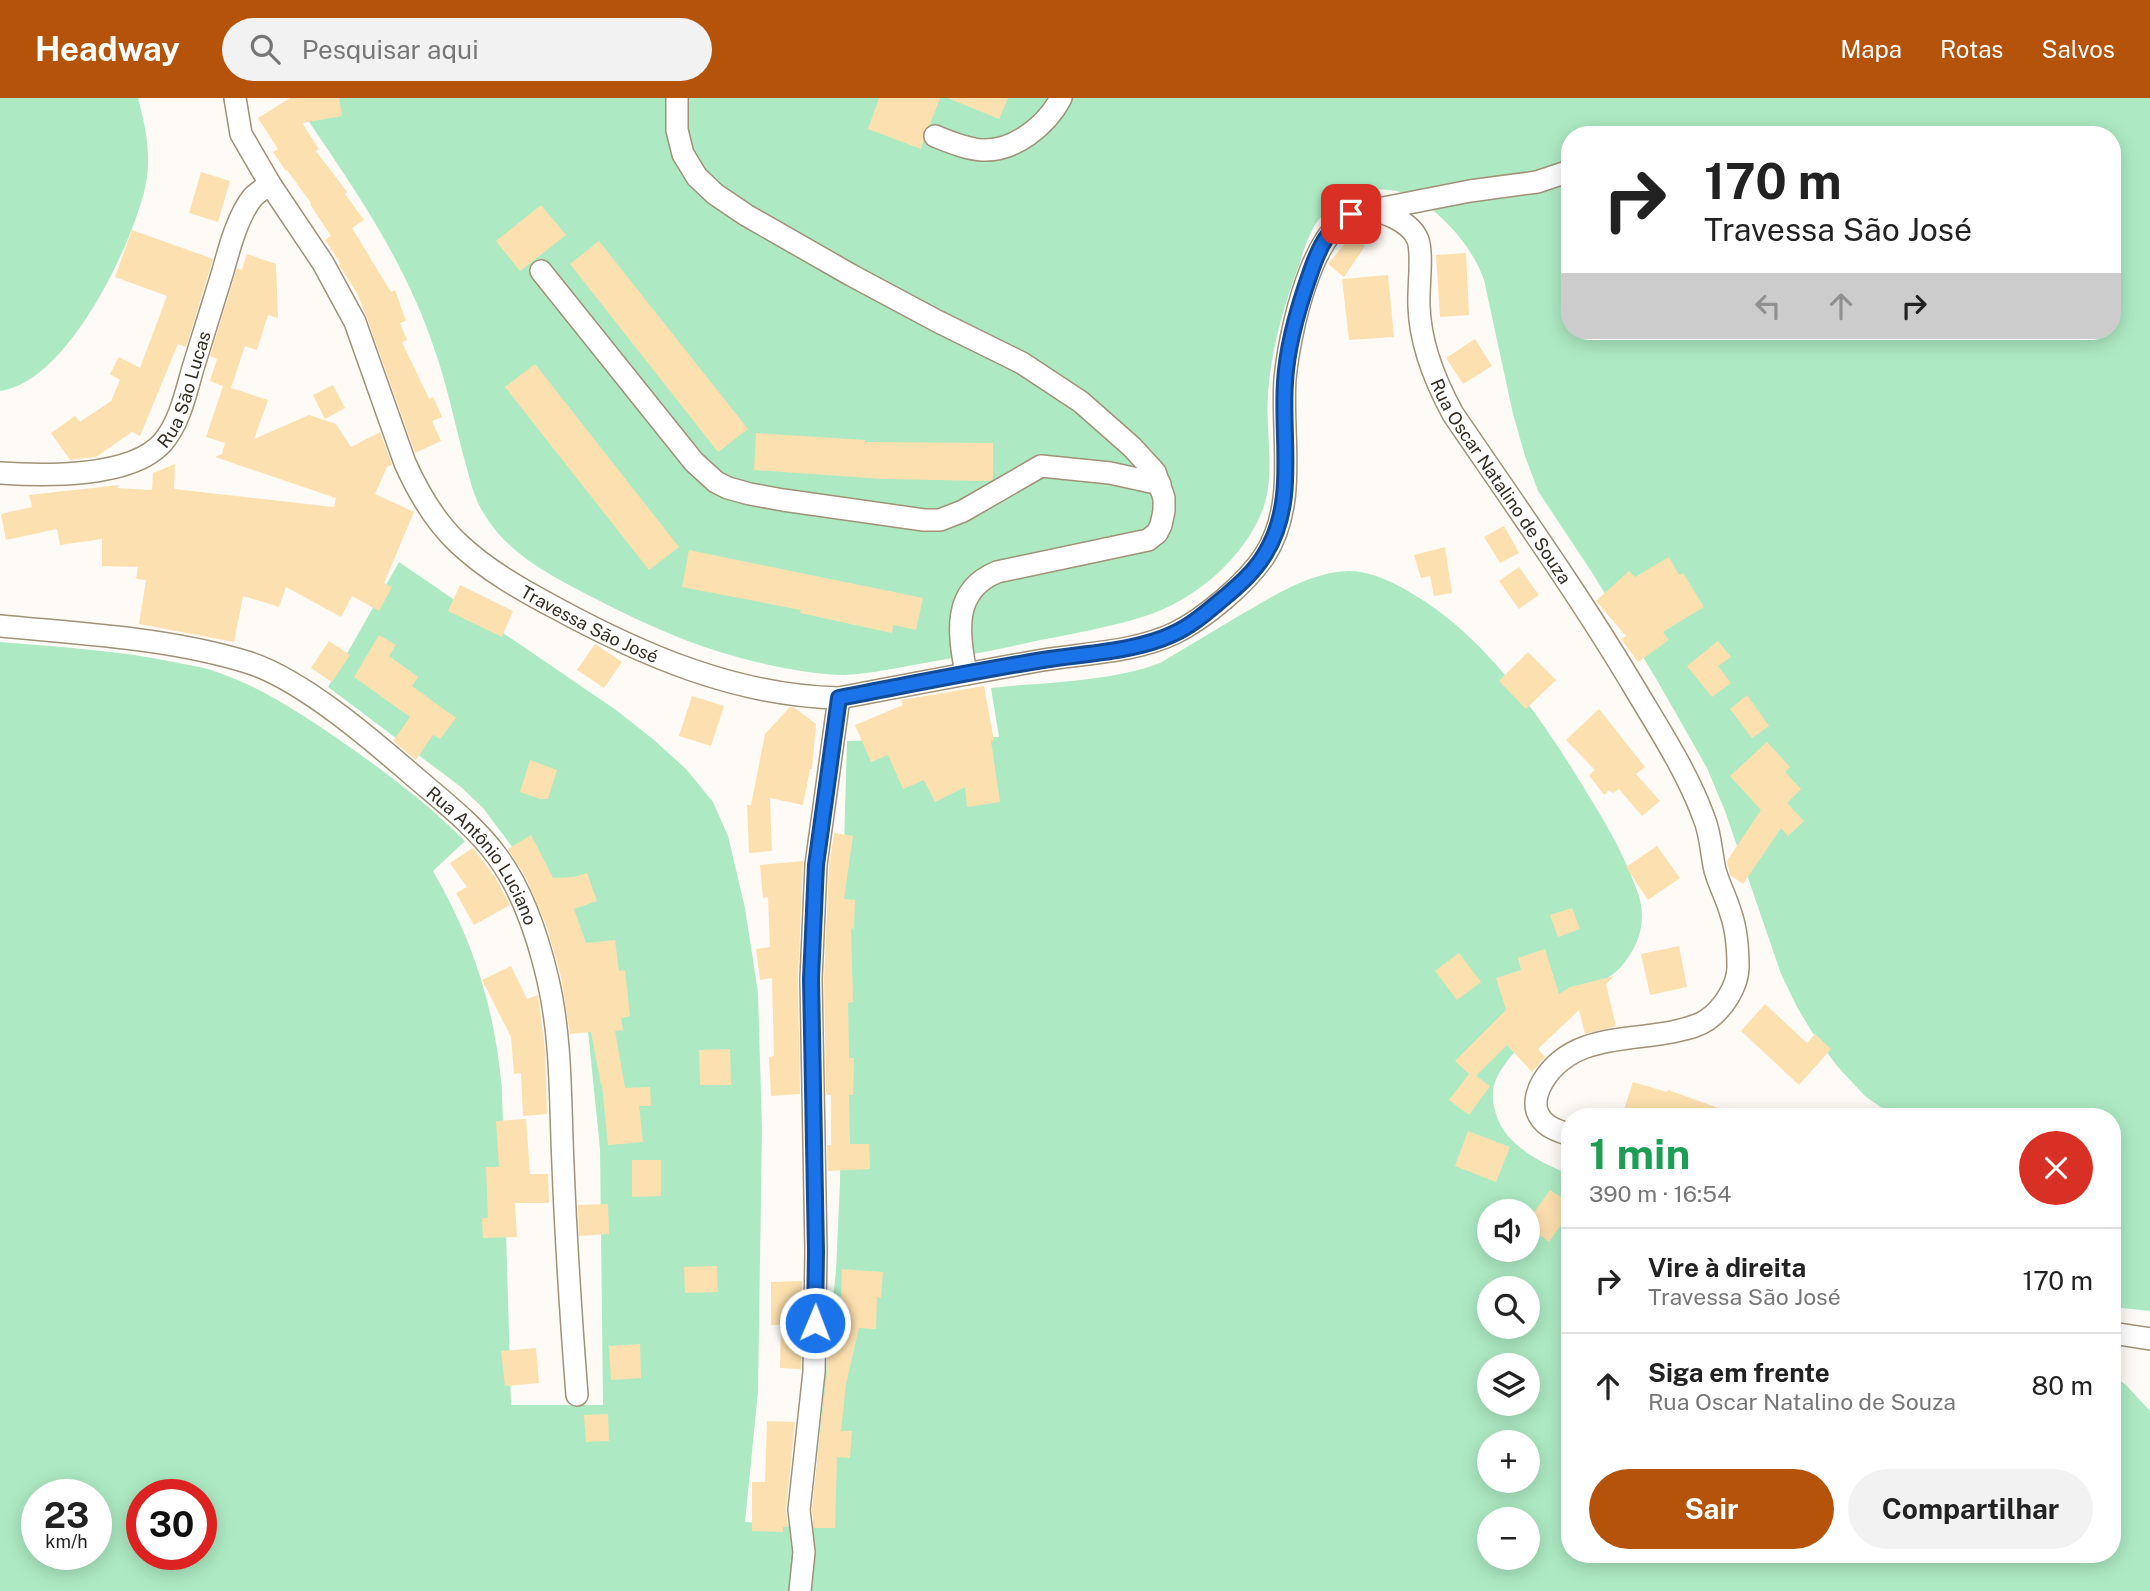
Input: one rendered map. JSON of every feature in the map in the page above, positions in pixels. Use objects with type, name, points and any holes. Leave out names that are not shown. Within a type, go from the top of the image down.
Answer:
[{"type":"street","name":"Travessa São José","points":[[235,98],[241,134],[270,184],[323,263],[355,322],[405,463],[429,509],[458,543],[526,592],[583,623],[676,665],[724,680],[814,698],[839,698],[1134,646],[1165,637],[1189,625],[1238,585],[1265,555],[1279,521],[1286,474],[1285,381],[1302,295],[1330,232],[1351,214],[1371,211]]},
{"type":"street","points":[[677,98],[677,130],[683,154],[697,177],[715,194],[746,215],[851,275],[1022,363],[1061,388],[1081,402],[1147,462],[1160,484],[1164,511],[1157,533],[1148,540],[997,572],[978,583],[965,601],[960,620],[966,674]]},
{"type":"street","points":[[934,136],[974,149],[999,149],[1045,122],[1061,98]]},
{"type":"street","points":[[1371,211],[1470,191],[1537,182],[1561,174]]},
{"type":"street","name":"Rua São Lucas","points":[[0,473],[71,473],[110,468],[143,457],[164,441],[173,427],[183,401],[242,215],[253,197],[270,184]]},
{"type":"street","name":"Rua Oscar Natalino de Souza","points":[[1371,211],[1382,212],[1399,221],[1408,227],[1418,241],[1418,308],[1431,366],[1441,391],[1453,414],[1608,643],[1694,793],[1705,819],[1714,868],[1734,925],[1738,972],[1725,1001],[1707,1020],[1684,1030],[1590,1045],[1570,1054],[1551,1070],[1539,1090],[1536,1099],[1537,1111],[1546,1124],[1561,1131]]},
{"type":"street","points":[[541,271],[694,462],[709,477],[728,488],[783,500],[940,520],[963,511],[1041,466],[1110,473],[1160,484]]},
{"type":"street","name":"Rua Antônio Luciano","points":[[0,626],[152,642],[253,664],[308,694],[382,749],[482,836],[499,858],[529,918],[548,981],[558,1065],[566,1253],[577,1395]]},
{"type":"street","points":[[800,1591],[804,1552],[799,1510],[814,1372],[816,1251],[811,979],[816,865],[839,698]]},
{"type":"street","points":[[2121,1334],[2150,1339]]},
{"type":"green space","points":[[0,98],[138,98],[146,131],[148,165],[145,188],[126,244],[92,309],[72,339],[49,364],[25,382],[0,391]]},
{"type":"green space","points":[[293,98],[2150,98],[2150,1311],[2121,1308],[2121,1108],[1882,1108],[1865,1096],[1837,1066],[1812,1032],[1781,974],[1725,811],[1707,768],[1593,574],[1538,491],[1513,414],[1484,280],[1479,269],[1459,236],[1421,201],[1391,190],[1359,192],[1334,204],[1312,230],[1287,299],[1272,362],[1267,409],[1269,470],[1266,500],[1243,546],[1203,586],[1171,606],[1104,627],[991,651],[844,675],[795,670],[754,661],[707,648],[663,631],[565,583],[508,544],[486,517],[476,499],[439,363],[421,313],[390,249]]},
{"type":"green space","points":[[399,562],[616,710],[654,740],[686,769],[713,802],[728,836],[745,908],[758,993],[762,1128],[758,1392],[745,1522],[813,1527],[836,1270],[840,1182],[847,741],[999,737],[991,688],[1099,678],[1160,663],[1277,594],[1334,572],[1356,571],[1375,575],[1399,586],[1429,604],[1457,626],[1508,678],[1530,706],[1570,766],[1618,847],[1638,893],[1642,914],[1635,946],[1626,961],[1612,975],[1573,1000],[1530,1036],[1505,1064],[1493,1091],[1497,1117],[1509,1136],[1527,1153],[1561,1170],[1561,1563],[2121,1563],[2121,1381],[2150,1411],[2150,1591],[0,1591],[0,642],[153,658],[202,667],[245,683],[310,720],[374,764],[406,788],[465,841],[433,871],[471,950],[488,1004],[499,1060],[511,1405],[603,1405],[600,1149],[588,1031],[528,868],[483,808],[461,787],[328,687]]},
{"type":"building","points":[[290,98],[339,98],[342,116],[302,123],[319,149],[316,151],[364,220],[352,228],[391,292],[395,290],[406,321],[400,323],[407,340],[402,342],[429,399],[433,397],[442,417],[432,421],[441,441],[415,453],[357,293],[325,240],[331,236],[311,203],[273,152],[278,149],[258,118]]},
{"type":"building","points":[[879,98],[940,98],[930,124],[923,132],[921,149],[868,129]]},
{"type":"building","points":[[948,98],[1008,98],[999,119]]},
{"type":"building","points":[[201,172],[230,181],[218,222],[189,213]]},
{"type":"building","points":[[541,205],[566,235],[520,271],[496,241]]},
{"type":"building","points":[[132,230],[213,259],[186,347],[178,344],[140,436],[132,432],[96,457],[70,460],[51,433],[75,416],[80,422],[111,401],[120,380],[110,374],[119,357],[140,368],[167,296],[115,277]]},
{"type":"building","points":[[1352,235],[1365,246],[1344,277],[1328,264]]},
{"type":"building","points":[[599,241],[748,429],[718,452],[570,264]]},
{"type":"building","points":[[1466,253],[1469,315],[1440,317],[1436,255]]},
{"type":"building","points":[[247,254],[276,264],[278,318],[268,315],[257,350],[245,346],[231,388],[268,400],[254,439],[309,415],[336,424],[351,447],[380,432],[392,465],[387,467],[375,494],[414,512],[384,583],[392,587],[379,611],[352,596],[341,617],[286,587],[279,607],[243,596],[234,642],[139,624],[146,580],[136,579],[138,567],[102,566],[102,539],[60,545],[57,529],[6,540],[1,514],[32,507],[29,495],[119,485],[117,488],[152,490],[153,473],[175,464],[174,489],[334,507],[336,498],[215,457],[222,454],[225,443],[206,437],[223,386],[210,381],[217,359],[210,356],[237,268],[242,270]]},
{"type":"building","points":[[1388,275],[1394,337],[1349,340],[1342,279]]},
{"type":"building","points":[[1475,339],[1492,366],[1463,384],[1446,358]]},
{"type":"building","points":[[535,364],[679,547],[649,570],[505,387]]},
{"type":"building","points":[[333,385],[345,408],[325,419],[313,395]]},
{"type":"building","points":[[756,433],[865,442],[993,443],[993,479],[884,479],[754,470]]},
{"type":"building","points":[[1504,526],[1519,553],[1500,563],[1484,537]]},
{"type":"building","points":[[1445,547],[1452,593],[1434,596],[1430,576],[1421,578],[1414,555]]},
{"type":"building","points":[[689,550],[923,598],[916,630],[893,625],[892,633],[800,613],[801,610],[682,587]]},
{"type":"building","points":[[1669,557],[1679,575],[1683,573],[1704,607],[1663,632],[1669,640],[1638,662],[1621,639],[1626,636],[1596,601],[1629,571],[1635,577]]},
{"type":"building","points":[[1519,567],[1539,595],[1519,609],[1499,581]]},
{"type":"building","points":[[460,585],[513,611],[502,637],[448,611]]},
{"type":"building","points":[[379,635],[396,645],[389,656],[418,677],[412,686],[456,718],[440,739],[433,735],[416,760],[393,741],[410,717],[354,677]]},
{"type":"building","points":[[329,641],[350,655],[332,682],[311,668]]},
{"type":"building","points":[[1718,641],[1731,657],[1718,666],[1731,683],[1712,697],[1687,666]]},
{"type":"building","points":[[595,644],[622,662],[604,688],[577,670]]},
{"type":"building","points":[[1528,652],[1556,680],[1526,709],[1499,681]]},
{"type":"building","points":[[984,686],[994,741],[991,741],[1000,802],[967,807],[965,787],[935,802],[924,780],[903,789],[888,755],[871,762],[855,725],[903,705],[901,700]]},
{"type":"building","points":[[1747,695],[1769,726],[1752,738],[1730,709]]},
{"type":"building","points":[[692,696],[724,706],[711,746],[679,736]]},
{"type":"building","points":[[790,707],[816,724],[812,769],[803,805],[770,798],[772,851],[749,853],[747,805],[751,805],[765,734]]},
{"type":"building","points":[[1599,709],[1645,767],[1636,774],[1660,801],[1642,816],[1619,789],[1613,793],[1609,790],[1604,795],[1589,775],[1595,770],[1566,740]]},
{"type":"building","points":[[1767,742],[1790,767],[1785,772],[1801,789],[1787,803],[1804,821],[1788,836],[1781,828],[1743,884],[1730,875],[1727,861],[1761,810],[1730,776]]},
{"type":"building","points":[[530,760],[557,770],[548,799],[520,792]]},
{"type":"building","points":[[834,833],[853,836],[844,899],[855,900],[854,929],[851,928],[853,1002],[848,1003],[849,1058],[854,1058],[853,1095],[849,1095],[850,1144],[869,1144],[870,1169],[828,1171],[831,1095],[826,1092],[824,979],[829,866]]},
{"type":"building","points":[[531,835],[553,878],[587,873],[597,901],[574,909],[586,943],[615,940],[619,971],[625,970],[630,1016],[621,1018],[623,1030],[615,1031],[625,1088],[650,1087],[651,1106],[639,1106],[643,1142],[608,1145],[602,1085],[591,1032],[570,1034],[561,977],[547,927],[526,878],[508,849]]},
{"type":"building","points":[[1657,846],[1680,878],[1648,900],[1626,867]]},
{"type":"building","points":[[473,848],[495,877],[510,905],[474,925],[456,893],[467,887],[450,863]]},
{"type":"building","points":[[803,861],[798,979],[800,1094],[771,1096],[769,1057],[774,1056],[772,978],[760,980],[756,949],[770,947],[768,897],[763,898],[760,865]]},
{"type":"building","points":[[1572,908],[1580,929],[1558,937],[1550,915]]},
{"type":"building","points":[[1679,946],[1687,987],[1650,995],[1641,954]]},
{"type":"building","points":[[1545,949],[1559,994],[1570,987],[1614,976],[1606,984],[1616,1026],[1585,1034],[1579,1010],[1538,1049],[1545,1057],[1532,1072],[1507,1045],[1476,1076],[1490,1086],[1469,1115],[1449,1100],[1469,1074],[1455,1061],[1506,1010],[1496,978],[1521,970],[1518,958]]},
{"type":"building","points":[[1459,953],[1481,982],[1457,1000],[1435,971]]},
{"type":"building","points":[[511,966],[527,999],[538,995],[545,1050],[547,1114],[523,1116],[521,1073],[514,1074],[511,1037],[482,980]]},
{"type":"building","points":[[1765,1004],[1807,1043],[1815,1034],[1831,1049],[1799,1085],[1741,1031]]},
{"type":"building","points":[[730,1049],[731,1085],[700,1085],[699,1050]]},
{"type":"building","points":[[1633,1082],[1667,1092],[1668,1090],[1718,1108],[1625,1108]]},
{"type":"building","points":[[526,1119],[530,1174],[548,1174],[549,1203],[515,1203],[517,1237],[483,1238],[482,1218],[488,1218],[486,1167],[499,1167],[496,1121]]},
{"type":"building","points":[[1468,1131],[1510,1147],[1496,1182],[1455,1166]]},
{"type":"building","points":[[632,1160],[661,1160],[661,1196],[632,1197]]},
{"type":"building","points":[[1550,1190],[1561,1197],[1561,1225],[1549,1242],[1540,1235],[1540,1204]]},
{"type":"building","points":[[608,1204],[609,1234],[579,1236],[578,1205]]},
{"type":"building","points":[[717,1266],[718,1292],[685,1293],[684,1267]]},
{"type":"building","points":[[842,1269],[883,1272],[881,1298],[877,1297],[876,1329],[859,1328],[846,1384],[841,1431],[852,1431],[850,1458],[837,1457],[835,1528],[814,1528],[812,1510],[827,1372],[828,1297],[841,1297]]},
{"type":"building","points":[[802,1281],[801,1369],[780,1368],[781,1325],[771,1325],[771,1282]]},
{"type":"building","points":[[640,1344],[641,1378],[611,1380],[609,1346]]},
{"type":"building","points":[[536,1348],[539,1383],[505,1386],[501,1351]]},
{"type":"building","points":[[608,1414],[609,1441],[586,1442],[584,1415]]},
{"type":"building","points":[[767,1421],[795,1422],[786,1509],[788,1527],[783,1527],[783,1532],[752,1531],[752,1482],[765,1482]]},
{"type":"route","points":[[815,1323],[811,979],[816,865],[839,698],[1156,640],[1189,625],[1246,578],[1265,555],[1279,521],[1286,474],[1284,402],[1287,361],[1302,295],[1323,242],[1336,225],[1351,214]]}]
